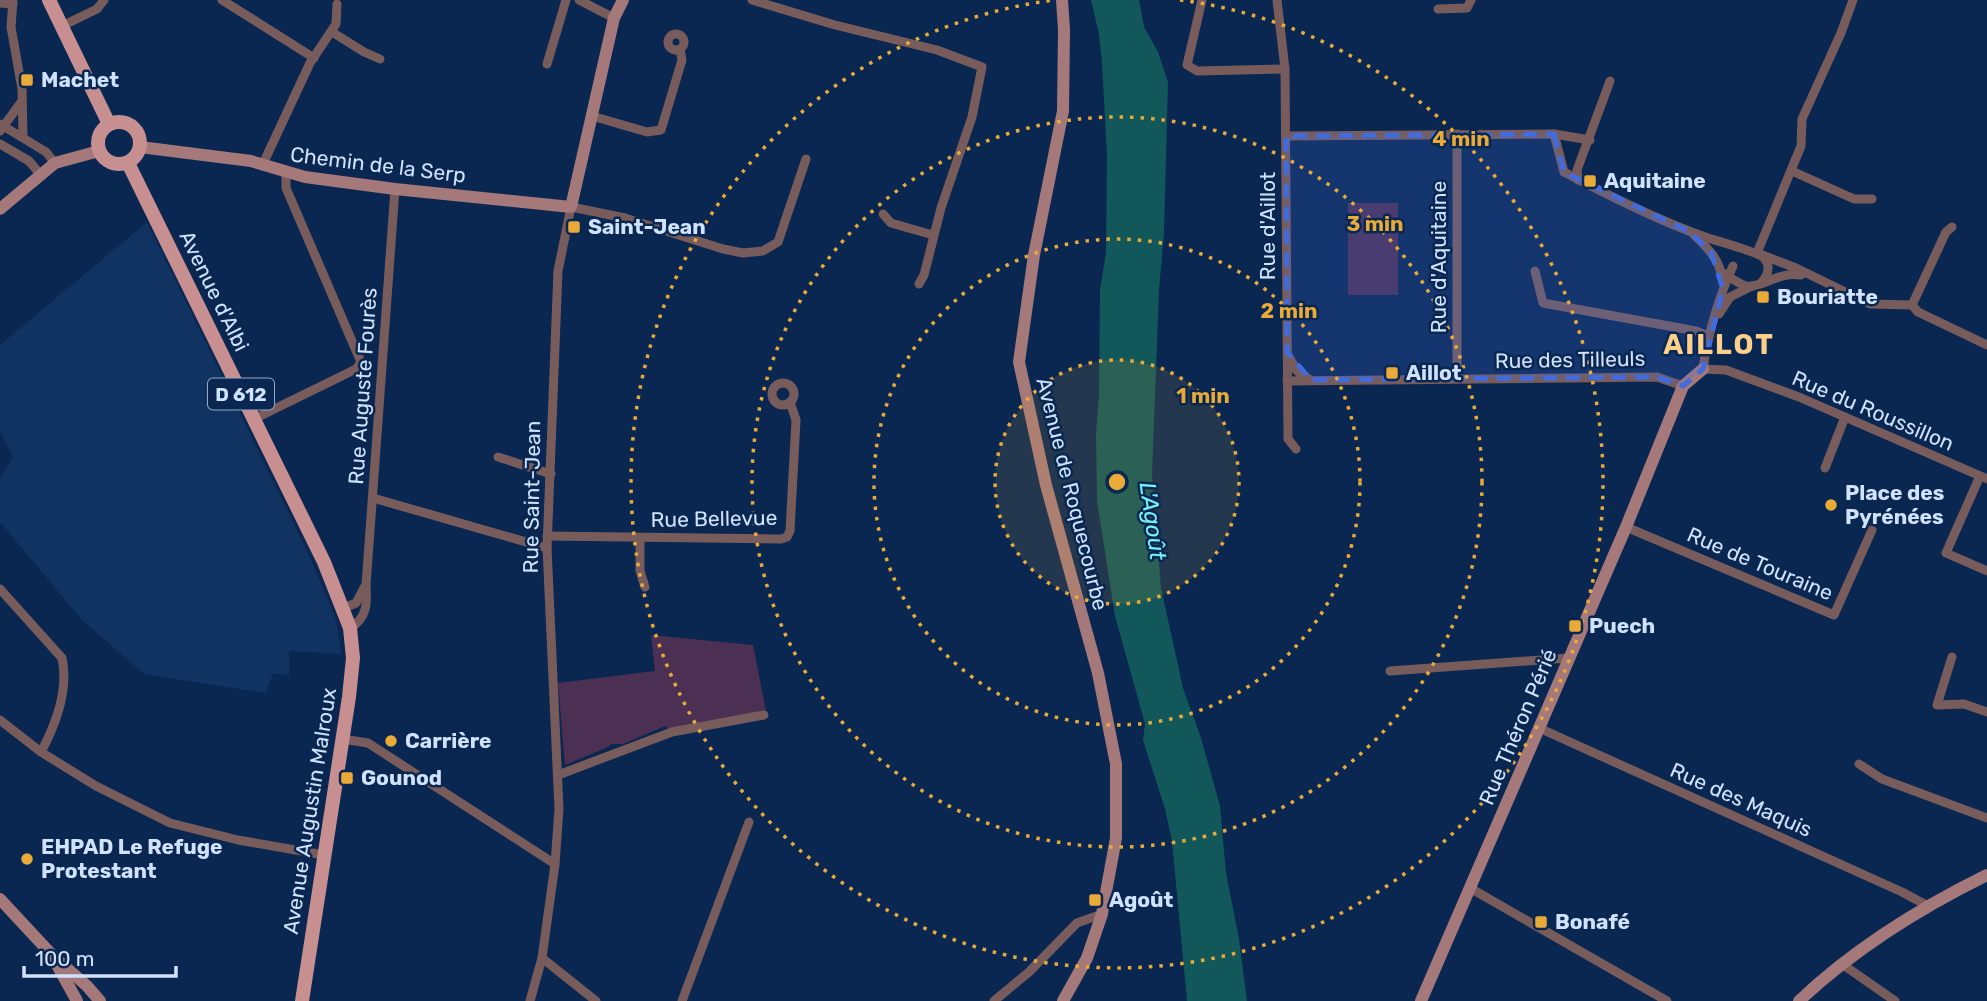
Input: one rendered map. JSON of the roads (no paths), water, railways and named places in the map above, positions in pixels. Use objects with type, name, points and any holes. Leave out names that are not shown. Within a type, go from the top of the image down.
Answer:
[{"type":"main road","points":[[49,0],[109,124]]},
{"type":"main road","points":[[122,122],[134,128],[140,140],[140,147],[136,157],[128,163],[114,164],[103,158],[98,139],[109,124],[122,122]]},
{"type":"main road","name":"Avenue d'Albi","points":[[128,163],[254,419],[344,608],[350,628]]},
{"type":"main road","name":"Avenue Augustin Malroux","points":[[302,1001],[352,671],[350,628]]},
{"type":"street","points":[[62,26],[97,9],[104,0]]},
{"type":"street","points":[[222,0],[314,58]]},
{"type":"street","points":[[547,64],[566,0]]},
{"type":"street","points":[[579,0],[614,18]]},
{"type":"street","name":"Rue Saint-Jean","points":[[530,1001],[542,958],[555,864],[559,809],[547,548],[558,271],[614,18],[623,0]]},
{"type":"street","points":[[752,0],[835,25],[937,50],[982,67],[972,117],[933,235],[925,275],[919,284]]},
{"type":"street","name":"Avenue de Roquecourbe","points":[[1062,0],[1065,30],[1063,111],[1034,255],[1019,362],[1046,485],[1098,673],[1116,764],[1116,838],[1102,914],[1087,958],[1063,1001]]},
{"type":"street","points":[[1202,0],[1187,65],[1196,71],[1285,69]]},
{"type":"street","name":"Rue d'Aillot","points":[[1278,0],[1285,69],[1288,439],[1296,449]]},
{"type":"street","points":[[1438,9],[1467,8],[1471,0]]},
{"type":"street","points":[[1752,252],[1792,172],[1801,146],[1802,119],[1853,0]]},
{"type":"street","points":[[0,3],[13,2],[12,38],[20,74],[23,137]]},
{"type":"street","points":[[262,166],[314,58],[336,24],[337,4]]},
{"type":"street","points":[[332,32],[380,59]]},
{"type":"street","points":[[592,116],[648,132],[661,130],[682,60],[680,49]]},
{"type":"street","points":[[1578,180],[1577,170],[1610,81]]},
{"type":"street","points":[[22,101],[1,127],[46,152],[55,163]]},
{"type":"street","name":"Rue d'Aquitaine","points":[[1457,134],[1457,379]]},
{"type":"street","points":[[1286,136],[1554,134],[1590,140]]},
{"type":"street","points":[[1554,134],[1564,172],[1578,180],[1690,232],[1752,252],[1870,304],[1912,305]]},
{"type":"street","points":[[0,144],[29,161],[40,174]]},
{"type":"street","name":"Chemin de la Serp","points":[[140,147],[250,162],[286,173],[395,189],[572,207]]},
{"type":"street","points":[[0,209],[55,163],[99,151]]},
{"type":"street","points":[[572,207],[625,218],[723,249],[743,253],[764,251],[778,242],[806,159]]},
{"type":"street","points":[[1792,172],[1854,199],[1872,200]]},
{"type":"street","points":[[254,419],[356,369],[361,362],[286,188],[286,173]]},
{"type":"street","name":"Rue Auguste Fourès","points":[[350,628],[359,623],[365,610],[395,189]]},
{"type":"street","points":[[883,214],[891,223],[933,235]]},
{"type":"street","points":[[1912,305],[1946,232],[1952,227]]},
{"type":"street","points":[[1690,232],[1738,281],[1752,286]]},
{"type":"street","points":[[1716,318],[1728,271],[1738,257],[1752,252],[1764,257],[1768,267],[1762,282]]},
{"type":"street","points":[[1535,271],[1543,303],[1696,331],[1708,336]]},
{"type":"street","points":[[1703,369],[1708,336],[1730,297],[1788,273],[1810,276]]},
{"type":"street","points":[[1912,305],[1918,313],[1987,345]]},
{"type":"street","points":[[1287,352],[1297,370],[1311,380]]},
{"type":"street","name":"Rue Théron Périé","points":[[1421,1001],[1626,527],[1683,386],[1703,369]]},
{"type":"street","name":"Rue du Roussillon","points":[[1703,369],[1726,370],[1845,417],[1983,478]]},
{"type":"street","name":"Rue des Tilleuls","points":[[1287,381],[1657,377],[1683,386]]},
{"type":"street","name":"Rue Bellevue","points":[[547,536],[787,537],[790,531],[796,420],[790,402]]},
{"type":"street","points":[[1825,468],[1845,417]]},
{"type":"street","points":[[498,457],[551,474]]},
{"type":"street","points":[[1983,478],[1946,553],[1987,571]]},
{"type":"street","points":[[373,498],[547,548]]},
{"type":"street","name":"Rue de Touraine","points":[[1626,527],[1834,615],[1872,530]]},
{"type":"street","points":[[640,538],[640,571],[645,587]]},
{"type":"street","points":[[344,608],[356,603],[366,585]]},
{"type":"street","points":[[0,589],[62,658],[65,670],[60,707],[55,726],[41,752]]},
{"type":"street","points":[[1952,657],[1937,705],[1964,704],[1987,712]]},
{"type":"street","points":[[1390,671],[1568,658]]},
{"type":"street","points":[[558,775],[671,732],[764,715]]},
{"type":"street","points":[[2,726],[96,786],[170,823],[238,840],[324,855]]},
{"type":"street","name":"Rue des Maquis","points":[[1539,728],[1928,906]]},
{"type":"street","points":[[342,739],[368,743],[555,864]]},
{"type":"street","points":[[1859,764],[1882,779],[1987,818]]},
{"type":"street","points":[[682,1001],[748,822]]},
{"type":"street","points":[[1798,1001],[1825,976],[1928,906],[1987,875]]},
{"type":"street","points":[[1470,888],[1667,1001]]},
{"type":"street","points":[[0,899],[100,1001]]},
{"type":"street","points":[[994,1001],[1029,972],[1077,923],[1102,914]]},
{"type":"street","points":[[53,956],[77,1001]]},
{"type":"street","points":[[542,958],[596,1001]]},
{"type":"street","points":[[1842,964],[1895,1001]]},
{"type":"water","name":"L'Agoût","points":[[1091,0],[1139,0],[1144,27],[1158,52],[1168,82],[1164,233],[1159,290],[1152,476],[1161,588],[1183,688],[1201,738],[1220,806],[1226,873],[1239,939],[1247,1001],[1187,1001],[1172,841],[1165,809],[1143,740],[1145,724],[1115,616],[1097,501],[1100,290],[1106,252],[1107,156],[1102,63]]},
{"type":"place","name":"Machet","points":[[27,80]]},
{"type":"place","name":"Aquitaine","points":[[1590,181]]},
{"type":"place","name":"Saint-Jean","points":[[574,227]]},
{"type":"place","name":"Bouriatte","points":[[1763,297]]},
{"type":"place","name":"Aillot","points":[[1392,373]]},
{"type":"place","name":"Place des Pyrénées","points":[[1831,505]]},
{"type":"place","name":"Puech","points":[[1575,626]]},
{"type":"place","name":"Carrière","points":[[391,741]]},
{"type":"place","name":"Gounod","points":[[347,778]]},
{"type":"place","name":"EHPAD Le Refuge Protestant","points":[[27,859]]},
{"type":"place","name":"Agoût","points":[[1095,900]]},
{"type":"place","name":"Bonafé","points":[[1541,922]]},
{"type":"district","name":"AILLOT","points":[[1719,344]]}]
